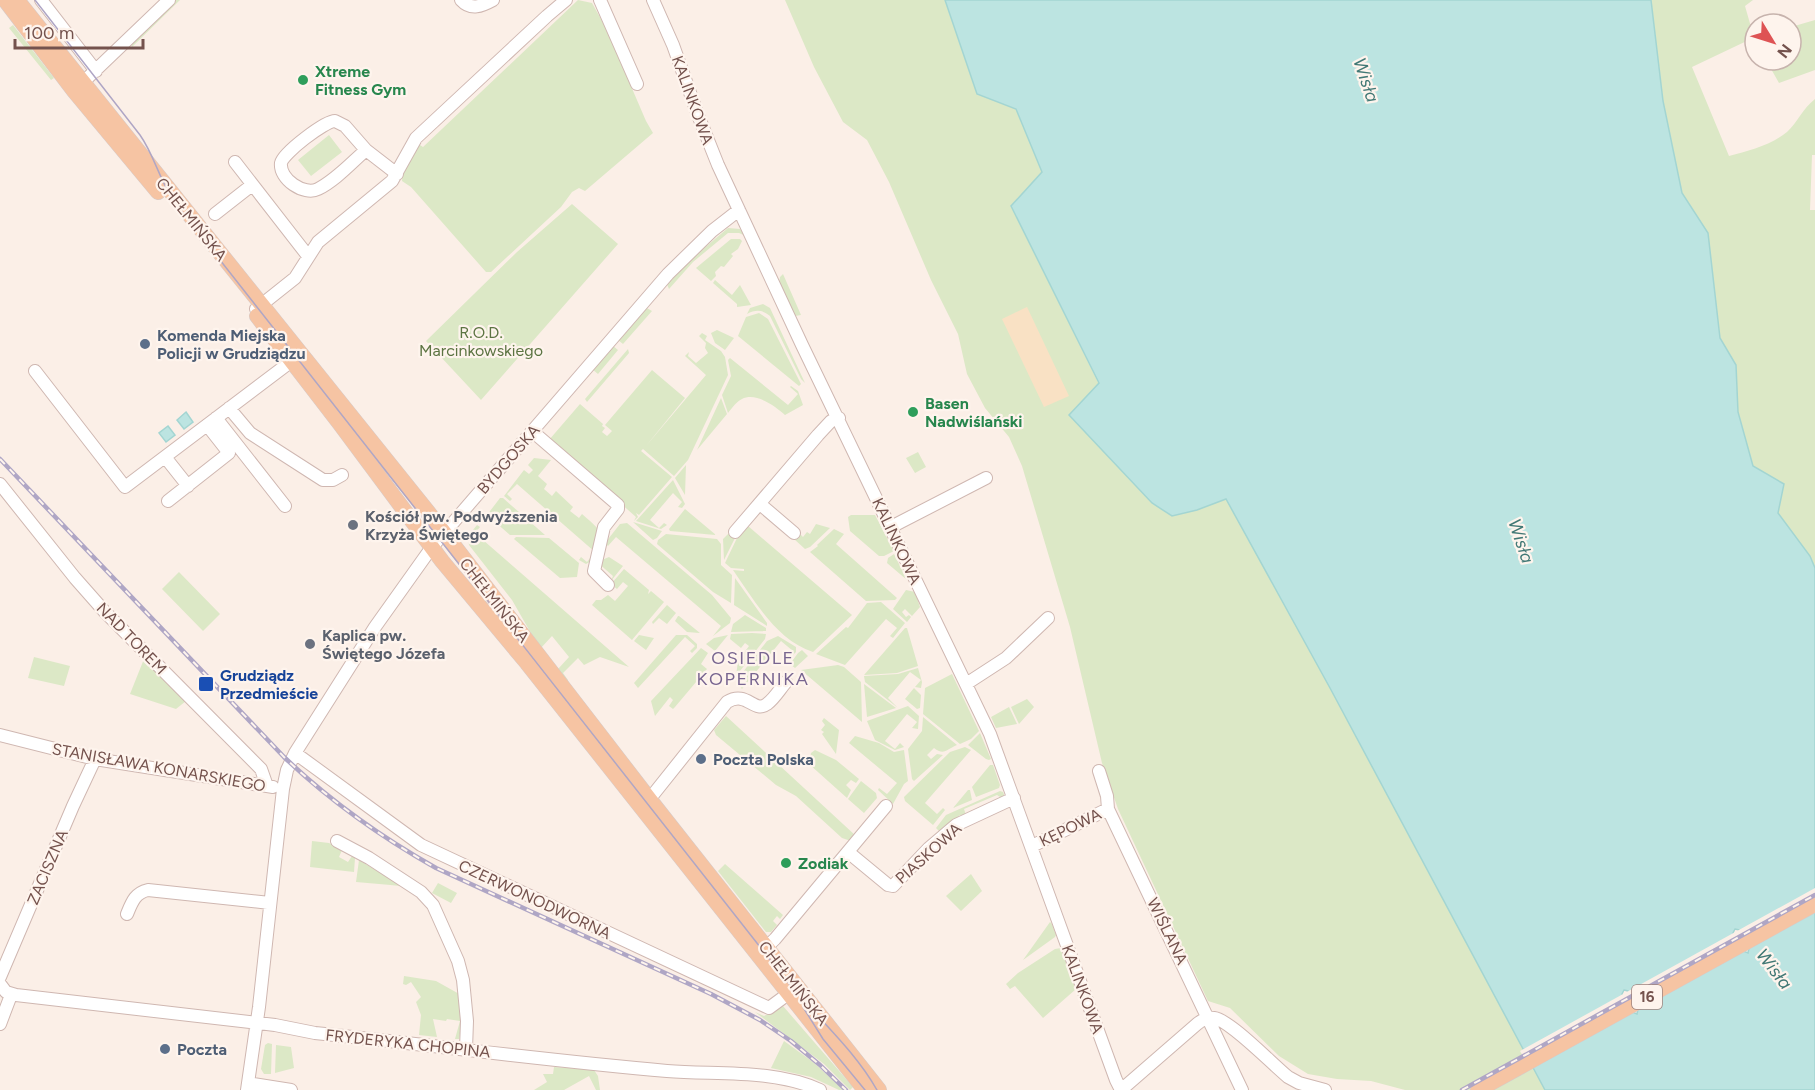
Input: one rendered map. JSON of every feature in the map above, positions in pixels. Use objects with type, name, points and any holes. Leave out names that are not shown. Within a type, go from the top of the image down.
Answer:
[{"type":"main road","name":"CHEŁMIŃSKA","points":[[5,0],[79,87]]},
{"type":"main road","name":"CHEŁMIŃSKA","points":[[17,0],[79,87],[205,250],[257,308],[295,357],[442,561],[483,607],[646,804]]},
{"type":"main road","name":"CHEŁMIŃSKA","points":[[295,357],[444,533],[646,804],[762,951],[879,1090]]},
{"type":"main road","name":"16","points":[[1478,1090],[1815,904]]},
{"type":"main road","name":"CHEŁMIŃSKA","points":[[762,951],[788,994],[865,1090]]},
{"type":"street","points":[[41,0],[96,71]]},
{"type":"street","points":[[79,87],[169,0]]},
{"type":"street","points":[[461,0],[473,7],[482,6],[493,0]]},
{"type":"street","points":[[257,308],[295,278],[318,242],[385,189],[397,174],[416,138],[566,0]]},
{"type":"street","points":[[600,0],[637,84]]},
{"type":"street","name":"KALINKOWA","points":[[653,0],[674,45],[711,149],[739,210],[990,734],[1121,1090]]},
{"type":"street","points":[[366,150],[325,184],[314,190],[305,190],[296,186],[282,168],[281,161],[288,153],[330,121],[335,121],[345,126],[366,150],[397,174]]},
{"type":"street","points":[[235,162],[308,256]]},
{"type":"street","points":[[215,214],[252,185]]},
{"type":"street","name":"BYDGOSKA","points":[[248,1086],[283,789],[292,758],[375,627],[432,547],[668,274],[712,231],[739,210]]},
{"type":"street","points":[[35,371],[125,487],[295,357]]},
{"type":"street","points":[[229,408],[250,433],[323,480],[333,480],[342,475]]},
{"type":"street","points":[[735,532],[831,421],[839,418]]},
{"type":"street","points":[[168,501],[230,453],[212,421]]},
{"type":"street","points":[[212,421],[285,506]]},
{"type":"street","points":[[532,431],[618,505],[618,509],[604,527],[594,572],[608,585]]},
{"type":"street","points":[[165,457],[188,486]]},
{"type":"street","points":[[891,527],[986,478]]},
{"type":"street","name":"NAD TOREM","points":[[0,484],[105,612],[261,769],[267,786]]},
{"type":"street","points":[[760,504],[794,533]]},
{"type":"street","points":[[966,684],[1006,658],[1048,618]]},
{"type":"street","points":[[646,804],[727,702],[738,698],[745,699],[752,705],[767,704],[786,682]]},
{"type":"street","name":"STANISŁAWA KONARSKIEGO","points":[[0,735],[95,759],[283,789]]},
{"type":"street","name":"CZERWONODWORNA","points":[[292,758],[421,845],[769,1008],[788,994]]},
{"type":"street","name":"ZACISZNA","points":[[0,976],[95,759]]},
{"type":"street","name":"WIŚLANA","points":[[1099,771],[1107,796],[1108,809],[1242,1090]]},
{"type":"street","name":"PIASKOWA","points":[[848,852],[888,885],[893,886],[929,848],[956,825],[1014,798]]},
{"type":"street","points":[[762,951],[886,806]]},
{"type":"street","name":"KĘPOWA","points":[[1032,846],[1108,809]]},
{"type":"street","points":[[337,841],[369,858],[421,892],[433,904],[458,961],[463,980],[467,1021],[466,1049]]},
{"type":"street","points":[[128,914],[136,896],[148,890],[270,903]]},
{"type":"street","points":[[0,984],[11,995],[0,1024]]},
{"type":"street","name":"FRYDERYKA CHOPINA","points":[[11,995],[256,1023],[315,1033],[668,1071],[764,1077],[802,1083],[820,1090]]},
{"type":"street","points":[[1121,1090],[1197,1024],[1208,1018],[1223,1021],[1288,1077],[1299,1083],[1325,1090]]},
{"type":"street","points":[[248,1086],[291,1090]]},
{"type":"green space","points":[[175,0],[180,0],[132,47],[131,43]]},
{"type":"green space","points":[[578,0],[592,3],[606,28],[653,133],[585,191],[579,188],[572,192],[561,207],[491,272],[486,272],[411,187],[402,181],[403,171],[417,143],[423,147]]},
{"type":"green space","points":[[785,0],[945,0],[977,94],[1016,109],[1042,172],[1011,206],[1099,384],[1069,415],[1152,503],[1172,516],[1197,510],[1226,498],[1545,1090],[1405,1090],[1371,1081],[1308,1074],[1279,1056],[1230,1008],[1208,1001],[1118,809],[1102,763],[1070,627],[1022,466],[1009,437],[985,408],[967,374],[958,334],[931,280],[889,182],[867,140],[843,122],[814,67]]},
{"type":"green space","points":[[1651,0],[1753,0],[1745,6],[1747,12],[1743,12],[1743,43],[1692,67],[1729,156],[1760,147],[1781,137],[1815,99],[1815,155],[1812,155],[1810,210],[1815,210],[1815,568],[1810,556],[1778,513],[1761,471],[1753,466],[1738,412],[1736,366],[1720,338],[1708,233],[1682,193],[1663,101]]},
{"type":"green space","points":[[1815,20],[1815,70],[1779,83],[1773,72],[1803,72],[1803,24]]},
{"type":"green space","points":[[13,25],[54,78],[51,80],[9,28]]},
{"type":"green space","points":[[329,135],[342,152],[311,176],[298,160]]},
{"type":"green space","name":"R.O.D. Marcinkowskiego","points":[[572,204],[618,244],[481,400],[426,341],[517,252]]},
{"type":"green space","points":[[728,228],[740,229],[746,236],[739,233],[728,233],[693,262],[669,289],[666,282]]},
{"type":"green space","points":[[731,239],[742,241],[724,267],[721,266],[715,272],[716,276],[711,281],[696,268]]},
{"type":"green space","points":[[783,274],[801,315],[795,316],[779,283]]},
{"type":"green space","points":[[715,280],[732,295],[740,285],[751,305],[737,307],[737,304],[713,283]]},
{"type":"green space","points":[[763,304],[770,308],[805,383],[770,316],[758,311],[747,314],[750,308]]},
{"type":"green space","points":[[645,307],[652,311],[623,344],[618,340]]},
{"type":"green space","points":[[759,313],[768,319],[801,384],[799,386],[738,336],[746,317]]},
{"type":"green space","points":[[717,330],[734,338],[725,350],[715,343],[711,333]]},
{"type":"green space","points":[[702,333],[707,336],[705,340],[721,351],[725,357],[728,375],[688,460],[674,476],[643,449],[641,451],[672,477],[639,515],[636,513],[638,517],[634,521],[636,517],[549,440],[580,404],[603,424],[605,428],[602,432],[607,436],[612,431],[605,425],[652,370],[685,398],[646,446],[706,375],[685,356],[689,352],[688,356],[696,363],[708,353],[705,348],[706,343],[699,336]]},
{"type":"green space","points":[[612,345],[618,350],[598,374],[592,369]]},
{"type":"green space","points":[[628,349],[629,353],[587,402],[585,399]]},
{"type":"green space","points":[[730,358],[788,405],[798,394],[791,386],[798,391],[803,405],[785,415],[765,401],[747,397],[738,402],[728,413],[722,395],[731,376],[728,360]]},
{"type":"green space","points":[[721,398],[727,414],[697,450]]},
{"type":"green space","points":[[918,452],[926,467],[915,473],[906,458]]},
{"type":"green space","points":[[534,458],[551,460],[538,476],[547,484],[544,489],[552,496],[556,491],[573,507],[570,511],[579,518],[582,514],[600,534],[593,560],[586,564],[579,560],[581,557],[587,562],[595,552],[517,484],[507,494],[512,499],[510,501],[504,496],[524,470],[529,474],[533,470],[528,465]]},
{"type":"green space","points":[[686,465],[685,495],[675,478]]},
{"type":"green space","points":[[673,480],[685,504],[682,508],[678,507],[682,502],[673,493],[650,520],[659,528],[664,523],[667,525],[661,529],[636,521]]},
{"type":"green space","points":[[500,498],[503,498],[545,535],[510,535],[487,515]]},
{"type":"green space","points":[[685,509],[716,535],[670,531],[669,529]]},
{"type":"green space","points":[[875,515],[894,551],[879,556],[850,531],[848,517]]},
{"type":"green space","points":[[633,522],[662,531],[653,540]]},
{"type":"green space","points":[[627,523],[712,595],[731,618],[730,623],[713,636],[721,626],[616,537],[608,546],[605,543],[620,524]]},
{"type":"green space","points":[[816,524],[830,528],[805,549],[794,539],[799,533],[803,537],[807,532],[810,534]]},
{"type":"green space","points":[[477,525],[480,527],[475,533],[629,667],[600,657],[584,665],[578,658],[563,673],[568,682],[558,669],[569,657],[552,636],[540,649],[512,600],[469,545],[468,536]]},
{"type":"green space","points":[[748,526],[852,615],[813,652],[800,646],[777,629],[733,570],[744,571],[744,569],[731,568],[725,563],[737,538]]},
{"type":"green space","points":[[834,529],[844,534],[836,544],[897,598],[895,600],[866,601],[810,552]]},
{"type":"green space","points":[[730,532],[736,536],[724,560],[723,539]]},
{"type":"green space","points":[[666,534],[717,539],[721,544],[721,565],[732,575],[731,603],[713,592],[657,544],[658,540]]},
{"type":"green space","points":[[516,537],[549,538],[579,563],[577,577],[560,578],[514,539]]},
{"type":"green space","points":[[894,554],[907,580],[887,563],[888,558]]},
{"type":"green space","points":[[609,557],[623,566],[611,581],[613,576],[597,562]]},
{"type":"green space","points":[[624,569],[649,590],[648,594],[651,591],[664,602],[632,640],[592,605],[596,600],[601,600],[608,595],[615,601],[628,586],[623,582],[617,589],[611,584]]},
{"type":"green space","points":[[179,572],[220,614],[203,631],[162,589]]},
{"type":"green space","points":[[735,578],[767,623],[767,626],[734,605]]},
{"type":"green space","points":[[906,590],[915,592],[920,607],[912,616],[905,609],[902,612],[906,617],[909,615],[911,617],[907,622],[893,609]]},
{"type":"green space","points":[[881,602],[905,623],[893,638],[890,636],[897,628],[886,619],[845,665],[816,654],[846,627],[848,628],[867,603]]},
{"type":"green space","points":[[667,605],[676,613],[667,624],[659,618],[653,624],[652,622]]},
{"type":"green space","points":[[745,615],[766,628],[766,631],[731,632],[733,624]]},
{"type":"green space","points":[[678,616],[700,633],[687,632],[675,621]]},
{"type":"green space","points":[[907,628],[918,666],[897,673],[864,675]]},
{"type":"green space","points":[[731,634],[766,634],[765,639],[736,676],[738,661],[749,646],[745,643],[741,648],[730,639]]},
{"type":"green space","points":[[639,635],[654,638],[646,650],[634,641]]},
{"type":"green space","points":[[676,635],[687,635],[697,644],[697,648],[692,653],[690,651],[695,646],[685,637],[638,688],[634,683]]},
{"type":"green space","points":[[728,635],[715,651],[706,644],[714,638]]},
{"type":"green space","points":[[778,636],[796,647],[796,652],[788,660],[786,659],[793,651],[781,641],[742,689],[736,681],[767,641]]},
{"type":"green space","points":[[701,648],[708,653],[701,664],[707,669],[673,709],[669,706],[673,700],[670,697],[655,716],[651,701]]},
{"type":"green space","points":[[802,650],[808,656],[795,668],[790,664]]},
{"type":"green space","points":[[34,657],[70,666],[64,686],[28,678]]},
{"type":"green space","points":[[144,659],[186,701],[176,709],[130,694]]},
{"type":"green space","points":[[838,665],[844,667],[861,682],[862,722],[801,670]]},
{"type":"green space","points":[[918,668],[922,682],[921,688],[915,687],[921,680],[910,672],[888,698],[898,708],[865,682],[864,676],[898,674]]},
{"type":"green space","points":[[952,674],[979,731],[971,739],[960,744],[923,714],[925,688]]},
{"type":"green space","points":[[864,684],[896,708],[867,717]]},
{"type":"green space","points":[[914,688],[921,695],[920,708],[917,709],[905,699]]},
{"type":"green space","points":[[1027,699],[1034,707],[1019,724],[1011,707]]},
{"type":"green space","points":[[908,706],[919,716],[918,729],[912,728],[917,722],[907,714],[885,741],[895,749],[900,743],[904,747],[895,750],[875,740],[867,721]]},
{"type":"green space","points":[[1009,707],[1017,724],[996,728],[991,717]]},
{"type":"green space","points":[[726,716],[856,836],[851,841],[842,838],[796,796],[776,785],[716,735],[714,730]]},
{"type":"green space","points":[[923,717],[957,745],[943,752],[934,748],[927,755],[931,759],[937,754],[943,755],[914,781],[908,749],[922,731]]},
{"type":"green space","points":[[824,718],[839,730],[836,754],[822,734],[824,732],[821,730],[825,725],[822,721]]},
{"type":"green space","points":[[980,733],[991,759],[989,760],[968,745]]},
{"type":"green space","points":[[855,736],[879,743],[894,752],[904,750],[908,781],[893,804],[878,790],[879,788],[887,794],[897,783],[849,743]]},
{"type":"green space","points":[[965,747],[971,750],[925,803],[937,814],[943,808],[945,810],[933,825],[905,801],[904,797],[950,752]]},
{"type":"green space","points":[[815,750],[836,760],[859,779],[856,783],[851,780],[846,785],[851,790],[847,798],[809,764],[811,753]]},
{"type":"green space","points":[[990,765],[993,765],[999,788],[976,797],[972,787]]},
{"type":"green space","points":[[861,781],[876,793],[877,798],[864,813],[848,799]]},
{"type":"green space","points":[[970,790],[972,800],[953,808]]},
{"type":"green space","points":[[1000,791],[1005,797],[1003,799],[997,795],[964,809],[966,815],[960,815],[941,830],[941,833],[936,828],[946,815]]},
{"type":"green space","points":[[312,841],[329,843],[342,850],[339,857],[348,862],[352,856],[355,858],[354,872],[310,867]]},
{"type":"green space","points":[[359,860],[402,886],[356,882]]},
{"type":"green space","points":[[725,864],[783,915],[780,919],[777,916],[773,921],[777,925],[771,932],[766,932],[718,871]]},
{"type":"green space","points":[[971,874],[982,891],[961,911],[946,896]]},
{"type":"green space","points":[[438,883],[457,893],[451,903],[432,893]]},
{"type":"green space","points":[[1050,922],[1055,937],[1023,960]]},
{"type":"green space","points":[[1061,948],[1076,989],[1043,1018],[1015,986],[1010,989],[1006,984],[1018,973],[1055,949]]},
{"type":"green space","points":[[404,976],[436,981],[461,995],[462,1023],[459,1039],[455,1039],[460,1021],[447,1019],[446,1021],[433,1019],[437,1037],[419,1035],[421,1015],[416,1002],[421,997],[411,982],[403,984]]},
{"type":"green space","points":[[783,1006],[853,1087],[850,1090],[824,1064],[755,1012],[764,1016]]},
{"type":"green space","points":[[784,1041],[813,1062],[844,1090],[839,1090],[811,1077],[771,1068]]},
{"type":"green space","points":[[272,1044],[271,1074],[264,1074],[261,1069],[265,1045]]},
{"type":"green space","points":[[276,1045],[291,1047],[294,1068],[275,1073]]},
{"type":"green space","points":[[554,1067],[594,1070],[598,1076],[600,1090],[596,1090],[589,1076],[564,1090],[534,1090],[547,1082],[543,1074],[553,1074]]},
{"type":"sand","points":[[1027,307],[1069,396],[1044,407],[1002,319]]},
{"type":"water","name":"Wisła","points":[[945,0],[1651,0],[1663,101],[1682,193],[1708,233],[1720,338],[1736,365],[1738,412],[1753,466],[1784,484],[1778,513],[1810,556],[1815,568],[1815,1090],[1545,1090],[1226,499],[1172,516],[1152,503],[1069,415],[1099,383],[1011,206],[1042,172],[1016,109],[977,94]],"holes":[[[1735,929],[1739,930],[1749,948],[1748,953],[1743,951],[1733,933]],[[1624,990],[1628,991],[1638,1009],[1637,1014],[1632,1012],[1622,994]]]},
{"type":"water","points":[[186,412],[193,422],[184,429],[177,420]]},
{"type":"water","points":[[168,426],[175,435],[166,442],[159,433]]},
{"type":"pier","points":[[1815,888],[1815,911],[1530,1069],[1520,1051]]},
{"type":"tram line","points":[[35,0],[140,135],[176,204],[786,980],[846,1046],[877,1090]]},
{"type":"tram line","points":[[803,1007],[823,1039],[865,1090]]},
{"type":"railway","points":[[0,459],[284,757],[319,789],[396,844],[436,868],[711,994],[760,1020],[791,1041],[846,1090]]},
{"type":"railway","points":[[1462,1090],[1815,895]]},
{"type":"place","name":"Xtreme Fitness Gym","points":[[303,80]]},
{"type":"place","name":"Komenda Miejska Policji w Grudziądzu","points":[[145,344]]},
{"type":"place","name":"Basen Nadwiślański","points":[[913,412]]},
{"type":"place","name":"Kościół pw. Podwyższenia Krzyża Świętego","points":[[353,525]]},
{"type":"place","name":"Kaplica pw. Świętego Józefa","points":[[310,644]]},
{"type":"place","name":"Grudziądz Przedmieście","points":[[206,684]]},
{"type":"place","name":"Poczta Polska","points":[[701,759]]},
{"type":"place","name":"Zodiak","points":[[786,863]]},
{"type":"place","name":"Poczta","points":[[165,1049]]},
{"type":"district","name":"OSIEDLE KOPERNIKA","points":[[753,668]]}]
